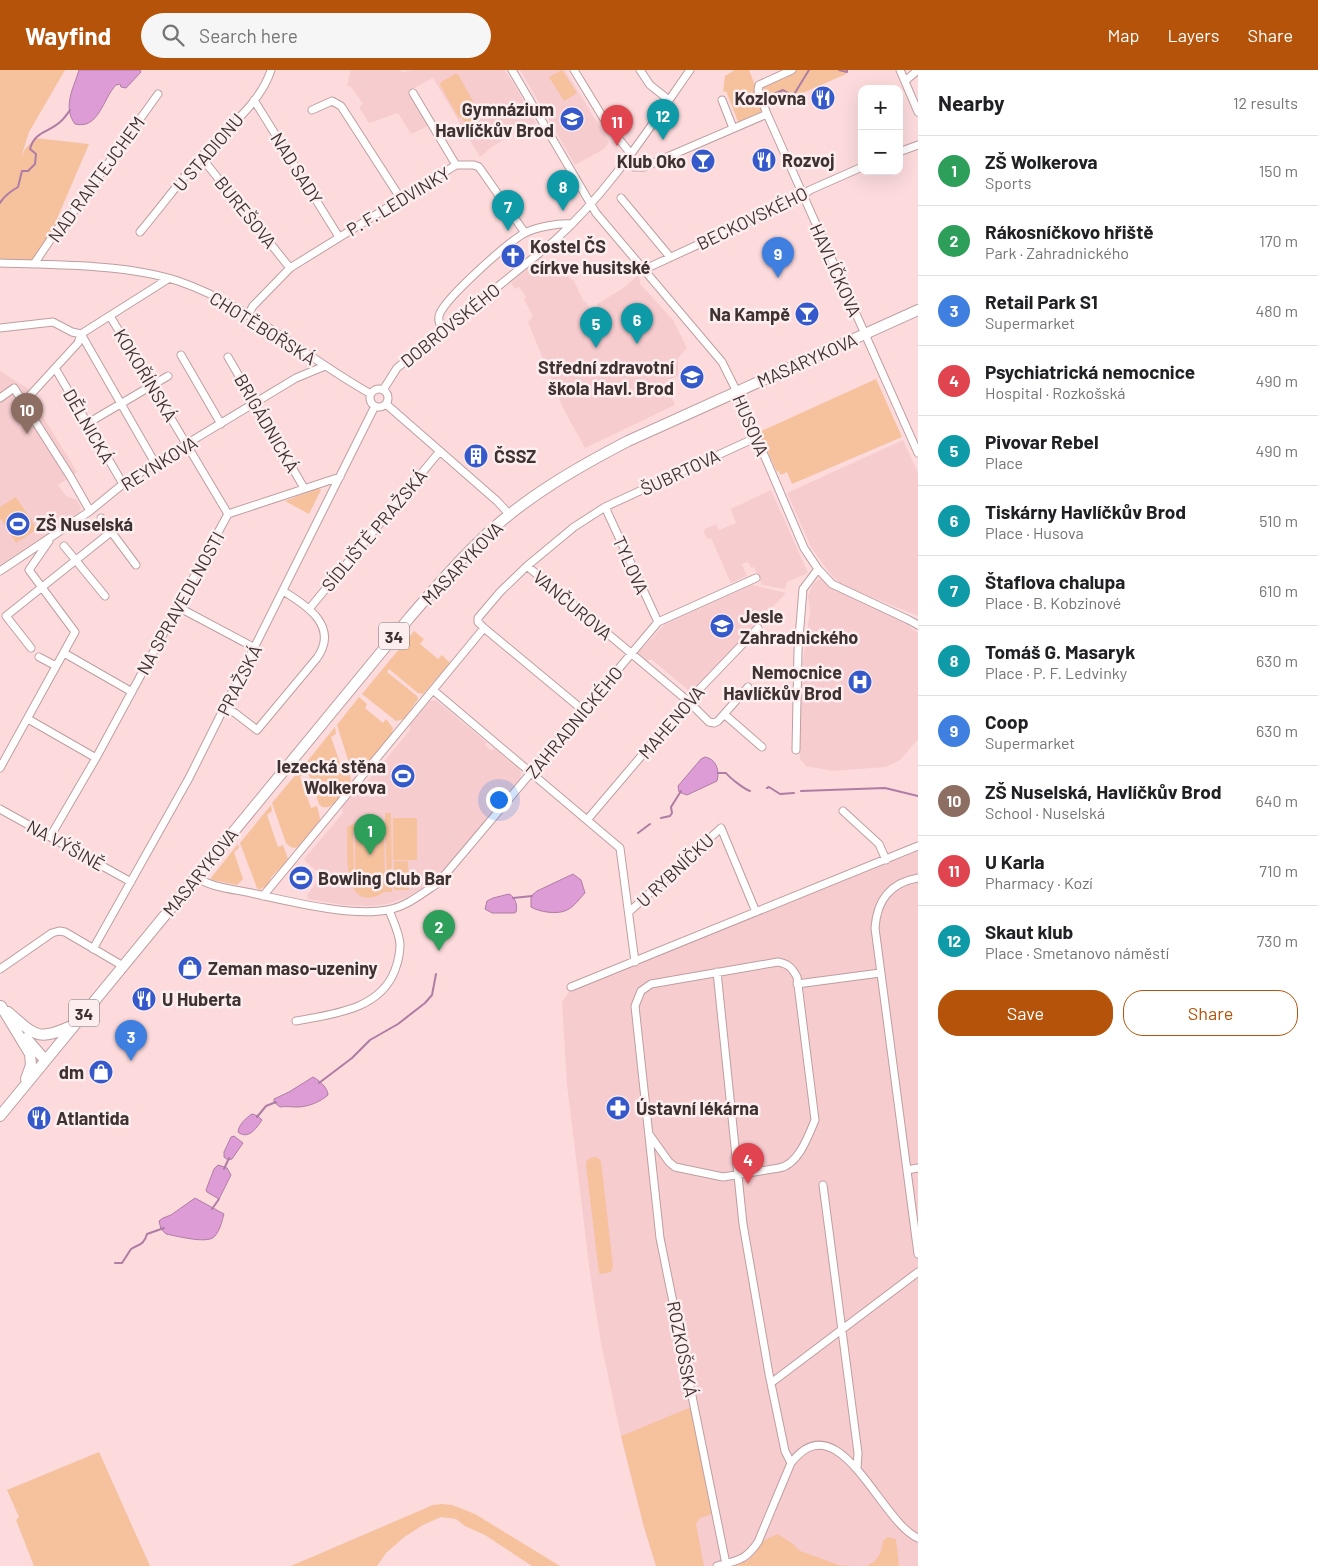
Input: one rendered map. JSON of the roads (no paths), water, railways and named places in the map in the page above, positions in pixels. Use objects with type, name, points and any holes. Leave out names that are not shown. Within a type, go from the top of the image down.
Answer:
[{"type":"main road","name":"MASARYKOVA","points":[[123,966],[439,583],[475,545],[510,515],[553,484],[590,461],[628,441],[918,310]]},
{"type":"main road","name":"34","points":[[45,1060],[123,966]]},
{"type":"main road","points":[[1,1005],[29,1030],[37,1034],[50,1035],[74,1025]]},
{"type":"main road","points":[[0,1116],[45,1060],[1,1005]]},
{"type":"main road","points":[[1,1005],[31,1058],[30,1069],[22,1089]]},
{"type":"street","name":"U STADIONU","points":[[140,232],[201,157],[254,100],[271,70]]},
{"type":"street","name":"HUSOVA","points":[[512,70],[590,205],[719,358],[737,392],[755,438],[804,548],[818,569],[839,588],[918,625]]},
{"type":"street","points":[[574,70],[607,124],[632,154]]},
{"type":"street","points":[[640,70],[650,84],[669,100]]},
{"type":"street","name":"DOBROVSKÉHO","points":[[383,390],[397,368],[553,242],[572,224],[626,162],[690,70]]},
{"type":"street","name":"HAVLÍČKOVA","points":[[792,70],[759,85],[758,90],[791,169],[918,454]]},
{"type":"street","points":[[900,70],[918,112]]},
{"type":"street","points":[[905,81],[918,70]]},
{"type":"street","points":[[413,93],[456,165]]},
{"type":"street","name":"NAD RANTEJCHEM","points":[[34,264],[61,224],[74,211],[158,94]]},
{"type":"street","name":"NAD SADY","points":[[254,100],[339,237]]},
{"type":"street","points":[[722,100],[733,128]]},
{"type":"street","points":[[312,110],[332,101],[342,106],[401,199]]},
{"type":"street","points":[[626,162],[634,167],[644,167],[767,114]]},
{"type":"street","points":[[903,151],[918,145]]},
{"type":"street","name":"BUREŠOVA","points":[[201,157],[290,268]]},
{"type":"street","name":"P. F. LEDVINKY","points":[[248,315],[253,306],[290,268],[456,165],[474,165],[479,168],[524,233]]},
{"type":"street","name":"BECKOVSKÉHO","points":[[643,270],[797,200],[810,190],[858,169]]},
{"type":"street","points":[[621,198],[670,257]]},
{"type":"street","points":[[444,331],[439,320],[440,314],[449,300],[489,262],[524,233],[560,223],[572,224]]},
{"type":"street","name":"CHOTĚBOŘSKÁ","points":[[0,263],[120,270],[168,279],[204,292],[248,315],[325,366],[372,394]]},
{"type":"street","points":[[23,403],[78,343],[81,334],[168,279]]},
{"type":"street","name":"KOKOŘÍNSKÁ","points":[[110,316],[228,514]]},
{"type":"street","points":[[0,328],[54,322],[72,332],[81,334],[155,463]]},
{"type":"street","points":[[181,355],[221,424]]},
{"type":"street","name":"BRIGÁDNICKÁ","points":[[228,357],[304,488]]},
{"type":"street","name":"REYNKOVA","points":[[0,571],[90,511],[124,484],[155,463],[296,378],[325,366]]},
{"type":"street","name":"DĚLNICKÁ","points":[[55,368],[124,484]]},
{"type":"street","points":[[88,423],[168,376]]},
{"type":"street","points":[[0,398],[14,388],[90,511]]},
{"type":"street","points":[[376,390],[383,390],[388,396],[386,404],[380,407],[375,406],[371,402],[372,394],[376,390]]},
{"type":"street","points":[[386,404],[496,500],[510,515]]},
{"type":"street","name":"PRAŽSKÁ","points":[[93,949],[189,778],[225,709],[375,406]]},
{"type":"street","name":"ŠUBRTOVA","points":[[605,507],[755,438]]},
{"type":"street","name":"SÍDLIŠTĚ PRAŽSKÁ","points":[[309,608],[440,451]]},
{"type":"street","points":[[228,514],[340,477]]},
{"type":"street","points":[[584,711],[484,628],[478,620],[500,592],[527,566],[574,527],[605,507]]},
{"type":"street","name":"TYLOVA","points":[[605,507],[658,622]]},
{"type":"street","name":"NA SPRAVEDLNOSTI","points":[[50,837],[96,758],[228,514]]},
{"type":"street","points":[[100,518],[136,564]]},
{"type":"street","points":[[31,648],[6,616],[111,532]]},
{"type":"street","points":[[0,768],[75,632],[28,570],[54,535]]},
{"type":"street","points":[[64,546],[105,596]]},
{"type":"street","name":"VANČUROVA","points":[[527,566],[688,701],[709,722],[714,723],[724,714]]},
{"type":"street","points":[[796,750],[798,660],[803,589],[818,569]]},
{"type":"street","name":"ZAHRADNICKÉHO","points":[[196,877],[210,884],[263,896],[353,911],[389,910],[411,901],[438,883],[658,622],[756,578]]},
{"type":"street","name":"SÍDLIŠTĚ PRAŽSKÁ","points":[[225,709],[235,713],[257,730],[317,658],[324,644],[324,632],[320,621],[309,608],[283,591]]},
{"type":"street","points":[[178,607],[255,648]]},
{"type":"street","points":[[263,896],[484,628]]},
{"type":"street","name":"MAHENOVA","points":[[587,820],[688,701],[758,628]]},
{"type":"street","name":"NA SPRAVEDLNOSTI","points":[[64,653],[132,692]]},
{"type":"street","points":[[39,657],[56,666]]},
{"type":"street","points":[[748,687],[724,714],[762,747]]},
{"type":"street","points":[[433,690],[587,820]]},
{"type":"street","points":[[28,719],[96,758]]},
{"type":"street","name":"NA VÝŠINĚ","points":[[0,809],[131,882]]},
{"type":"street","points":[[843,811],[879,844],[886,860]]},
{"type":"street","name":"U RYBNÍČKU","points":[[587,820],[620,848],[635,962]]},
{"type":"street","name":"U RYBNÍČKU","points":[[629,912],[720,828],[756,912]]},
{"type":"street","points":[[570,988],[918,846]]},
{"type":"street","points":[[918,878],[902,882],[885,897],[879,906],[875,928],[918,1254]]},
{"type":"street","points":[[296,1021],[360,1006],[373,1000],[388,984],[396,967],[400,945],[389,910]]},
{"type":"street","points":[[0,969],[52,933],[62,931],[123,966]]},
{"type":"street","name":"ROZKOŠSKÁ","points":[[649,1134],[675,1168],[723,1177],[785,1168],[794,1160],[815,1120],[797,977],[786,963],[778,962],[651,984],[643,989],[635,1006],[660,1238],[726,1564]]},
{"type":"street","points":[[717,972],[743,1224],[784,1451],[790,1463]]},
{"type":"street","points":[[797,984],[880,973]]},
{"type":"street","points":[[906,1170],[918,1168]]},
{"type":"street","points":[[823,1185],[858,1453],[857,1469]]},
{"type":"street","points":[[771,1383],[918,1272]]},
{"type":"street","points":[[717,1566],[743,1559],[758,1542],[790,1463],[799,1452],[814,1445],[836,1449],[857,1469],[904,1529],[918,1538]]},
{"type":"waterway","points":[[772,95],[783,90],[793,96],[809,70]]},
{"type":"waterway","points":[[839,70],[847,72],[847,70]]},
{"type":"waterway","points":[[0,203],[18,187],[22,171],[28,171],[35,164],[36,154],[30,149],[35,139],[60,122],[70,110]]},
{"type":"waterway","points":[[718,773],[726,773],[750,791]]},
{"type":"waterway","points":[[767,788],[769,787],[780,794],[794,793]]},
{"type":"waterway","points":[[801,791],[885,788],[918,796]]},
{"type":"waterway","points":[[661,818],[670,816],[672,813],[671,807],[681,791]]},
{"type":"waterway","points":[[638,833],[650,824]]},
{"type":"waterway","points":[[513,898],[532,896]]},
{"type":"waterway","points":[[319,1083],[352,1058],[370,1040],[398,1024],[425,1003],[432,995],[436,974]]},
{"type":"waterway","points":[[257,1117],[266,1106],[276,1102]]},
{"type":"waterway","points":[[224,1169],[229,1158]]},
{"type":"waterway","points":[[212,1209],[219,1199]]},
{"type":"waterway","points":[[115,1263],[122,1263],[131,1249],[143,1242],[147,1234],[164,1228]]},
{"type":"place","name":"Kozlovna","points":[[823,98]]},
{"type":"place","name":"Gymnázium Havlíčkův Brod","points":[[572,119]]},
{"type":"place","name":"Skaut klub","points":[[663,140]]},
{"type":"place","name":"U Karla","points":[[617,146]]},
{"type":"place","name":"Rozvoj","points":[[764,160]]},
{"type":"place","name":"Klub Oko","points":[[703,161]]},
{"type":"place","name":"Tomáš G. Masaryk","points":[[563,211]]},
{"type":"place","name":"Štaflova chalupa","points":[[508,231]]},
{"type":"place","name":"Kostel ČS církve husitské","points":[[513,256]]},
{"type":"place","name":"Coop","points":[[778,278]]},
{"type":"place","name":"Na Kampě","points":[[807,314]]},
{"type":"place","name":"Tiskárny Havlíčkův Brod","points":[[637,344]]},
{"type":"place","name":"Pivovar Rebel","points":[[596,348]]},
{"type":"place","name":"Střední zdravotní škola Havl. Brod","points":[[692,377]]},
{"type":"place","name":"ZŠ Nuselská, Havlíčkův Brod","points":[[27,434]]},
{"type":"place","name":"ČSSZ","points":[[476,456]]},
{"type":"place","name":"ZŠ Nuselská","points":[[18,524]]},
{"type":"place","name":"Jesle Zahradnického","points":[[722,626]]},
{"type":"place","name":"Nemocnice Havlíčkův Brod","points":[[860,682]]},
{"type":"place","name":"lezecká stěna Wolkerova","points":[[403,776]]},
{"type":"place","name":"ZŠ Wolkerova","points":[[370,855]]},
{"type":"place","name":"Bowling Club Bar","points":[[301,878]]},
{"type":"place","name":"Rákosníčkovo hřiště","points":[[439,951]]},
{"type":"place","name":"Zeman maso-uzeniny","points":[[190,968]]},
{"type":"place","name":"U Huberta","points":[[144,999]]},
{"type":"place","name":"Retail Park S1","points":[[131,1061]]},
{"type":"place","name":"dm","points":[[101,1072]]},
{"type":"place","name":"Ústavní lékárna","points":[[618,1108]]},
{"type":"place","name":"Atlantida","points":[[39,1118]]},
{"type":"place","name":"Psychiatrická nemocnice","points":[[748,1184]]}]
